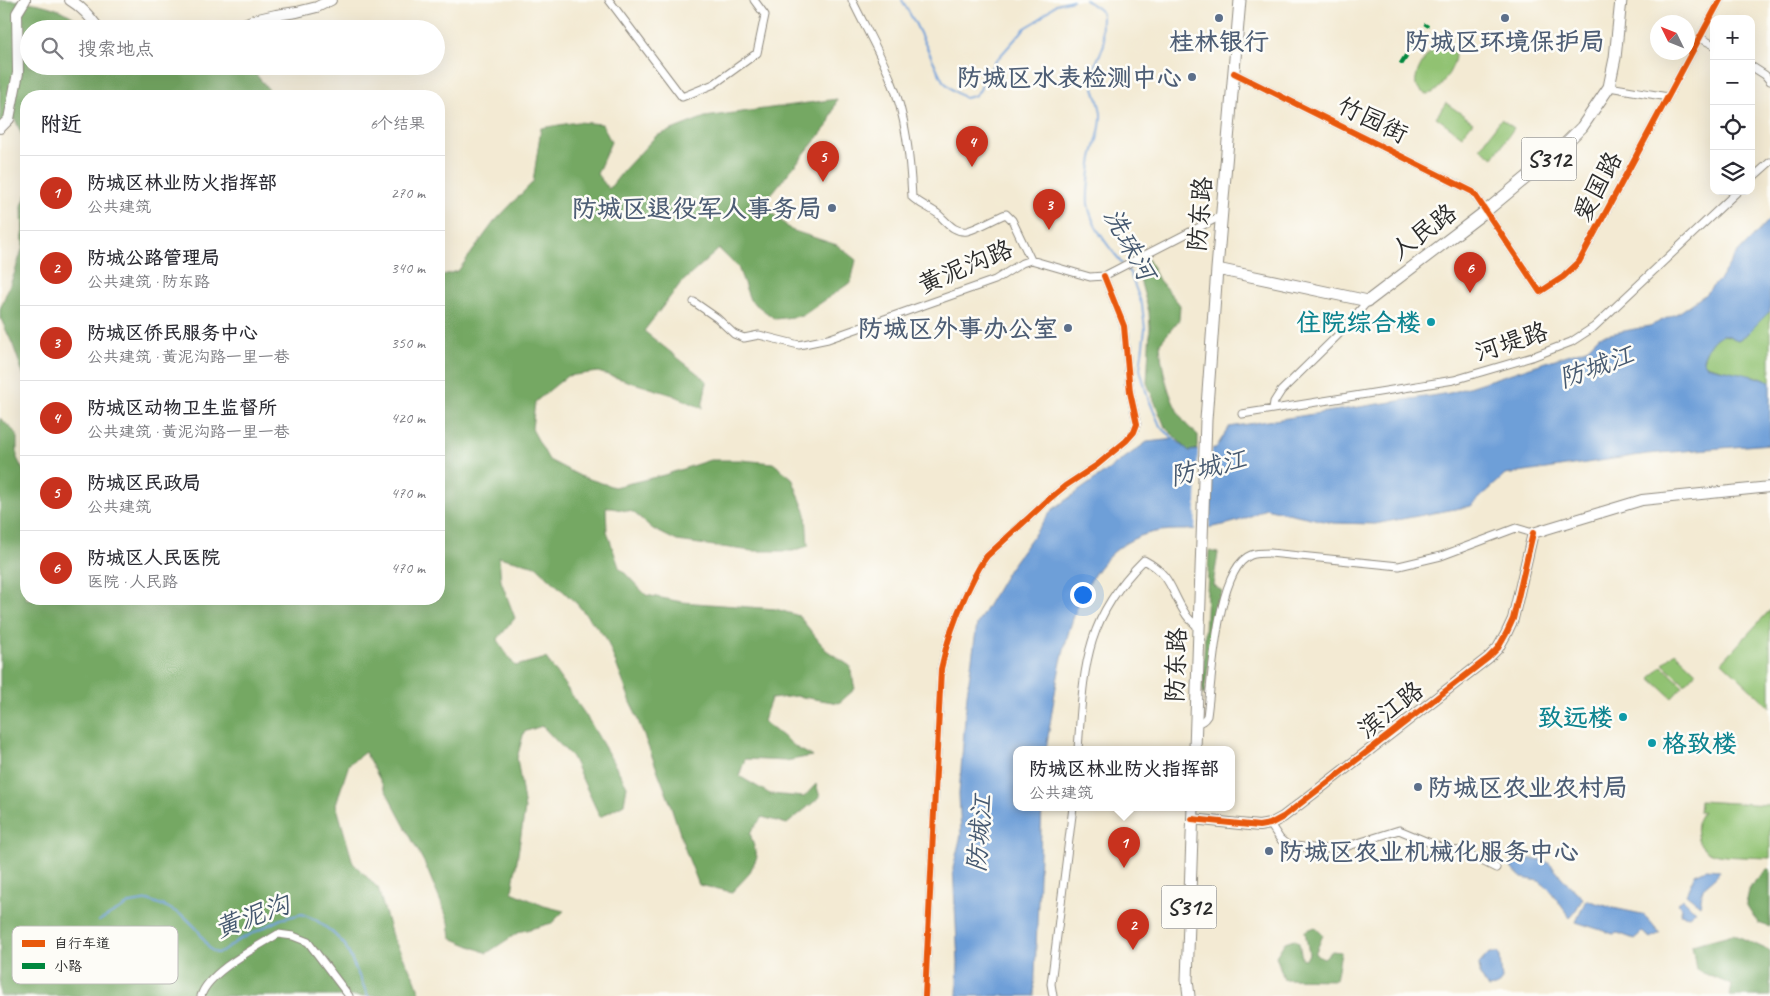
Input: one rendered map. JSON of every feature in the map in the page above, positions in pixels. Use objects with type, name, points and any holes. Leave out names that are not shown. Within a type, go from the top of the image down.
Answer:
[{"type":"main road","name":"防东路","points":[[1195,746],[1206,431],[1221,216],[1240,0]]},
{"type":"main road","name":"人民路","points":[[1368,301],[1486,211],[1556,154],[1582,127],[1609,87],[1615,58],[1621,0]]},
{"type":"main road","points":[[1217,269],[1368,301]]},
{"type":"main road","name":"S312","points":[[1189,996],[1187,980],[1193,811]]},
{"type":"street","points":[[0,128],[9,119],[18,73],[17,13],[25,0]]},
{"type":"street","points":[[70,0],[78,5],[92,20]]},
{"type":"street","points":[[254,20],[317,7],[331,0]]},
{"type":"street","points":[[609,0],[682,97],[714,84],[757,53],[765,15],[754,0]]},
{"type":"street","points":[[852,0],[892,80],[902,114],[911,174],[912,197],[938,214],[947,225],[962,231],[969,231],[1006,214],[1012,220],[1031,260]]},
{"type":"street","name":"爱国路","points":[[1486,211],[1540,292],[1563,278],[1579,262],[1720,0]]},
{"type":"street","points":[[1700,38],[1710,44]]},
{"type":"street","points":[[1755,69],[1770,81]]},
{"type":"street","name":"竹园街","points":[[1234,73],[1473,192],[1486,211]]},
{"type":"street","points":[[1609,87],[1668,97]]},
{"type":"street","points":[[1755,175],[1770,162]]},
{"type":"street","name":"河堤路","points":[[1242,414],[1454,380],[1532,357],[1571,342],[1594,327],[1734,195]]},
{"type":"street","points":[[925,996],[941,669],[946,641],[952,625],[979,566],[987,556],[1065,486],[1097,465],[1134,432],[1137,424],[1130,392],[1124,326],[1104,276],[1221,216]]},
{"type":"street","name":"黄泥沟路","points":[[694,302],[717,318],[734,334],[744,338],[759,335],[799,344],[828,339],[995,280],[1022,263],[1031,260],[1090,277],[1104,276]]},
{"type":"street","name":"人民路","points":[[1273,408],[1274,402],[1281,391],[1337,336],[1368,301]]},
{"type":"street","points":[[1196,722],[1200,723],[1205,720],[1206,716],[1220,612],[1227,590],[1241,562],[1251,555],[1270,552],[1399,566],[1441,556],[1516,528],[1533,533],[1642,500],[1770,487]]},
{"type":"street","name":"滨江路","points":[[1192,819],[1250,826],[1270,824],[1296,809],[1488,658],[1498,648],[1513,619],[1533,533]]},
{"type":"street","points":[[1078,746],[1084,672],[1089,648],[1106,607],[1124,581],[1144,560],[1160,570],[1167,579],[1185,614],[1199,628]]},
{"type":"street","points":[[1052,996],[1052,975],[1073,811]]},
{"type":"street","points":[[1270,824],[1286,845],[1322,849],[1342,848],[1399,830],[1447,850],[1462,851],[1496,868]]},
{"type":"street","points":[[201,996],[218,973],[278,934],[293,936],[308,942],[349,996]]},
{"type":"green space","points":[[0,0],[22,1],[47,6],[77,20],[20,20],[20,75],[256,75],[269,90],[20,90],[20,131],[15,119],[0,130]]},
{"type":"green space","points":[[1441,45],[1452,49],[1455,53],[1454,63],[1440,87],[1432,93],[1424,93],[1416,85],[1419,68],[1427,56],[1436,47]]},
{"type":"green space","points":[[837,99],[828,125],[763,204],[791,230],[837,245],[856,260],[851,282],[802,316],[775,319],[750,300],[738,267],[719,249],[680,284],[644,331],[707,381],[702,408],[673,395],[598,372],[567,376],[535,402],[532,429],[549,460],[580,476],[614,487],[664,475],[710,460],[773,463],[792,478],[806,514],[808,546],[793,551],[752,551],[677,541],[653,529],[633,512],[606,507],[607,531],[619,567],[646,595],[682,602],[776,609],[799,616],[826,650],[850,666],[855,689],[839,703],[796,696],[771,699],[763,721],[797,748],[812,756],[786,761],[745,759],[739,776],[770,794],[804,797],[816,784],[820,797],[787,824],[762,817],[750,833],[757,857],[749,874],[732,892],[699,885],[669,800],[606,638],[577,604],[536,566],[499,557],[501,581],[515,618],[497,640],[515,666],[546,658],[587,717],[627,786],[624,804],[600,817],[572,757],[542,726],[524,732],[517,758],[525,809],[512,892],[544,906],[564,911],[552,923],[519,932],[487,953],[451,938],[449,922],[425,864],[365,752],[349,764],[336,804],[353,863],[378,888],[392,936],[415,979],[421,996],[0,996],[0,418],[17,434],[17,458],[20,464],[20,605],[445,605],[445,274],[458,271],[494,222],[533,182],[541,128],[577,122],[602,124],[611,142],[597,174],[609,189],[656,136],[705,117]]},
{"type":"green space","points":[[1446,103],[1473,122],[1462,136],[1436,117]]},
{"type":"green space","points":[[1501,119],[1514,128],[1493,158],[1480,148]]},
{"type":"green space","points":[[20,256],[20,365],[0,317],[0,309]]},
{"type":"green space","points":[[1148,259],[1159,280],[1180,305],[1179,320],[1160,343],[1161,353],[1164,375],[1171,397],[1180,416],[1198,435],[1198,449],[1189,451],[1165,427],[1147,383],[1149,312],[1136,265]]},
{"type":"green space","points":[[1770,311],[1770,382],[1755,376],[1747,376],[1706,365],[1703,360],[1704,356],[1716,338],[1724,335],[1738,340],[1746,335]]},
{"type":"green space","points":[[1209,551],[1218,553],[1213,585],[1222,591],[1216,613],[1204,695],[1202,694]]},
{"type":"green space","points":[[1770,610],[1770,707],[1722,662]]},
{"type":"green space","points":[[1675,652],[1696,672],[1685,684],[1663,664]]},
{"type":"green space","points":[[1662,666],[1683,686],[1672,698],[1650,678]]},
{"type":"green space","points":[[1700,801],[1770,805],[1770,858],[1714,854],[1703,848],[1696,832],[1697,823],[1703,812],[1699,812]]},
{"type":"green space","points":[[1767,869],[1770,869],[1770,927],[1758,923],[1746,904],[1750,886]]},
{"type":"green space","points":[[1315,927],[1323,935],[1315,954],[1324,958],[1332,951],[1341,952],[1336,980],[1284,979],[1276,956],[1285,942],[1294,939],[1299,943],[1302,958],[1306,959],[1309,954],[1305,931]]},
{"type":"green space","points":[[1733,934],[1770,951],[1770,996],[1730,996],[1732,985],[1696,970],[1692,945]]},
{"type":"water","name":"防城江","points":[[1770,219],[1770,311],[1746,335],[1738,340],[1726,335],[1718,337],[1708,348],[1703,360],[1706,365],[1711,367],[1749,375],[1770,382],[1770,444],[1647,454],[1505,475],[1471,506],[1375,524],[1333,523],[1265,508],[1246,518],[1226,524],[1155,532],[1126,543],[1103,563],[1085,589],[1072,621],[1056,688],[1046,746],[1013,746],[1013,811],[1042,811],[1034,996],[957,996],[958,962],[953,868],[961,835],[959,794],[967,694],[977,624],[1009,569],[1052,510],[1147,442],[1175,439],[1189,451],[1216,448],[1229,427],[1450,393],[1586,349],[1599,336],[1650,326],[1680,312],[1703,296],[1720,279],[1734,257]]},
{"type":"water","points":[[1517,857],[1543,860],[1550,864],[1583,898],[1570,918],[1549,889],[1539,881],[1522,878],[1511,868]]},
{"type":"water","points":[[1706,869],[1720,870],[1716,877],[1703,888],[1700,905],[1686,894],[1695,874]]},
{"type":"water","points":[[1683,899],[1695,911],[1689,916],[1680,914],[1682,908],[1677,903]]},
{"type":"water","points":[[1586,900],[1642,914],[1660,933],[1651,938],[1642,932],[1634,939],[1576,922]]},
{"type":"water","points":[[1489,953],[1498,953],[1500,957],[1502,980],[1496,987],[1488,988],[1480,975],[1479,964]]},
{"type":"pier","points":[[1212,446],[1209,531],[1195,532],[1198,448]]},
{"type":"waterway","name":"洗珠河","points":[[902,0],[943,81],[965,98],[974,96],[980,90],[994,63],[1025,28],[1037,21],[1056,4],[1073,0]]},
{"type":"waterway","name":"洗珠河","points":[[1085,0],[1098,8],[1102,13],[1104,41],[1092,76],[1101,120],[1091,163],[1088,204],[1097,228],[1122,263]]},
{"type":"waterway","name":"洗珠河","points":[[1125,267],[1130,273],[1142,305],[1145,329],[1140,369],[1147,395],[1160,426],[1175,440]]},
{"type":"waterway","name":"黄泥沟","points":[[99,921],[131,903],[148,900],[167,907],[185,917],[197,929],[210,949],[216,953],[222,952],[237,941],[281,919],[302,914],[316,920],[345,945],[368,996]]},
{"type":"marked path","points":[[1401,64],[1427,24]]},
{"type":"cycle path","points":[[1234,73],[1473,192],[1540,292],[1563,277],[1579,262],[1720,0]]},
{"type":"cycle path","points":[[925,996],[941,669],[954,622],[976,574],[987,556],[1048,500],[1065,486],[1097,465],[1126,441],[1134,432],[1137,424],[1130,392],[1124,326],[1104,276]]},
{"type":"cycle path","points":[[1192,819],[1259,826],[1270,824],[1283,817],[1488,658],[1498,648],[1513,619],[1533,533]]},
{"type":"place","name":"桂林银行","points":[[1219,18]]},
{"type":"place","name":"防城区环境保护局","points":[[1505,18]]},
{"type":"place","name":"防城区水表检测中心","points":[[1192,77]]},
{"type":"place","name":"防城区动物卫生监督所","points":[[972,167]]},
{"type":"place","name":"防城区民政局","points":[[823,182]]},
{"type":"place","name":"防城区退役军人事务局","points":[[832,208]]},
{"type":"place","name":"防城区侨民服务中心","points":[[1049,230]]},
{"type":"place","name":"防城区人民医院","points":[[1470,293]]},
{"type":"place","name":"住院综合楼","points":[[1431,322]]},
{"type":"place","name":"防城区外事办公室","points":[[1068,328]]},
{"type":"place","name":"致远楼","points":[[1623,717]]},
{"type":"place","name":"格致楼","points":[[1652,743]]},
{"type":"place","name":"防城区农业农村局","points":[[1418,787]]},
{"type":"place","name":"防城区农业机械化服务中心","points":[[1269,851]]},
{"type":"place","name":"防城区林业防火指挥部","points":[[1124,868]]},
{"type":"place","name":"防城公路管理局","points":[[1133,950]]}]
